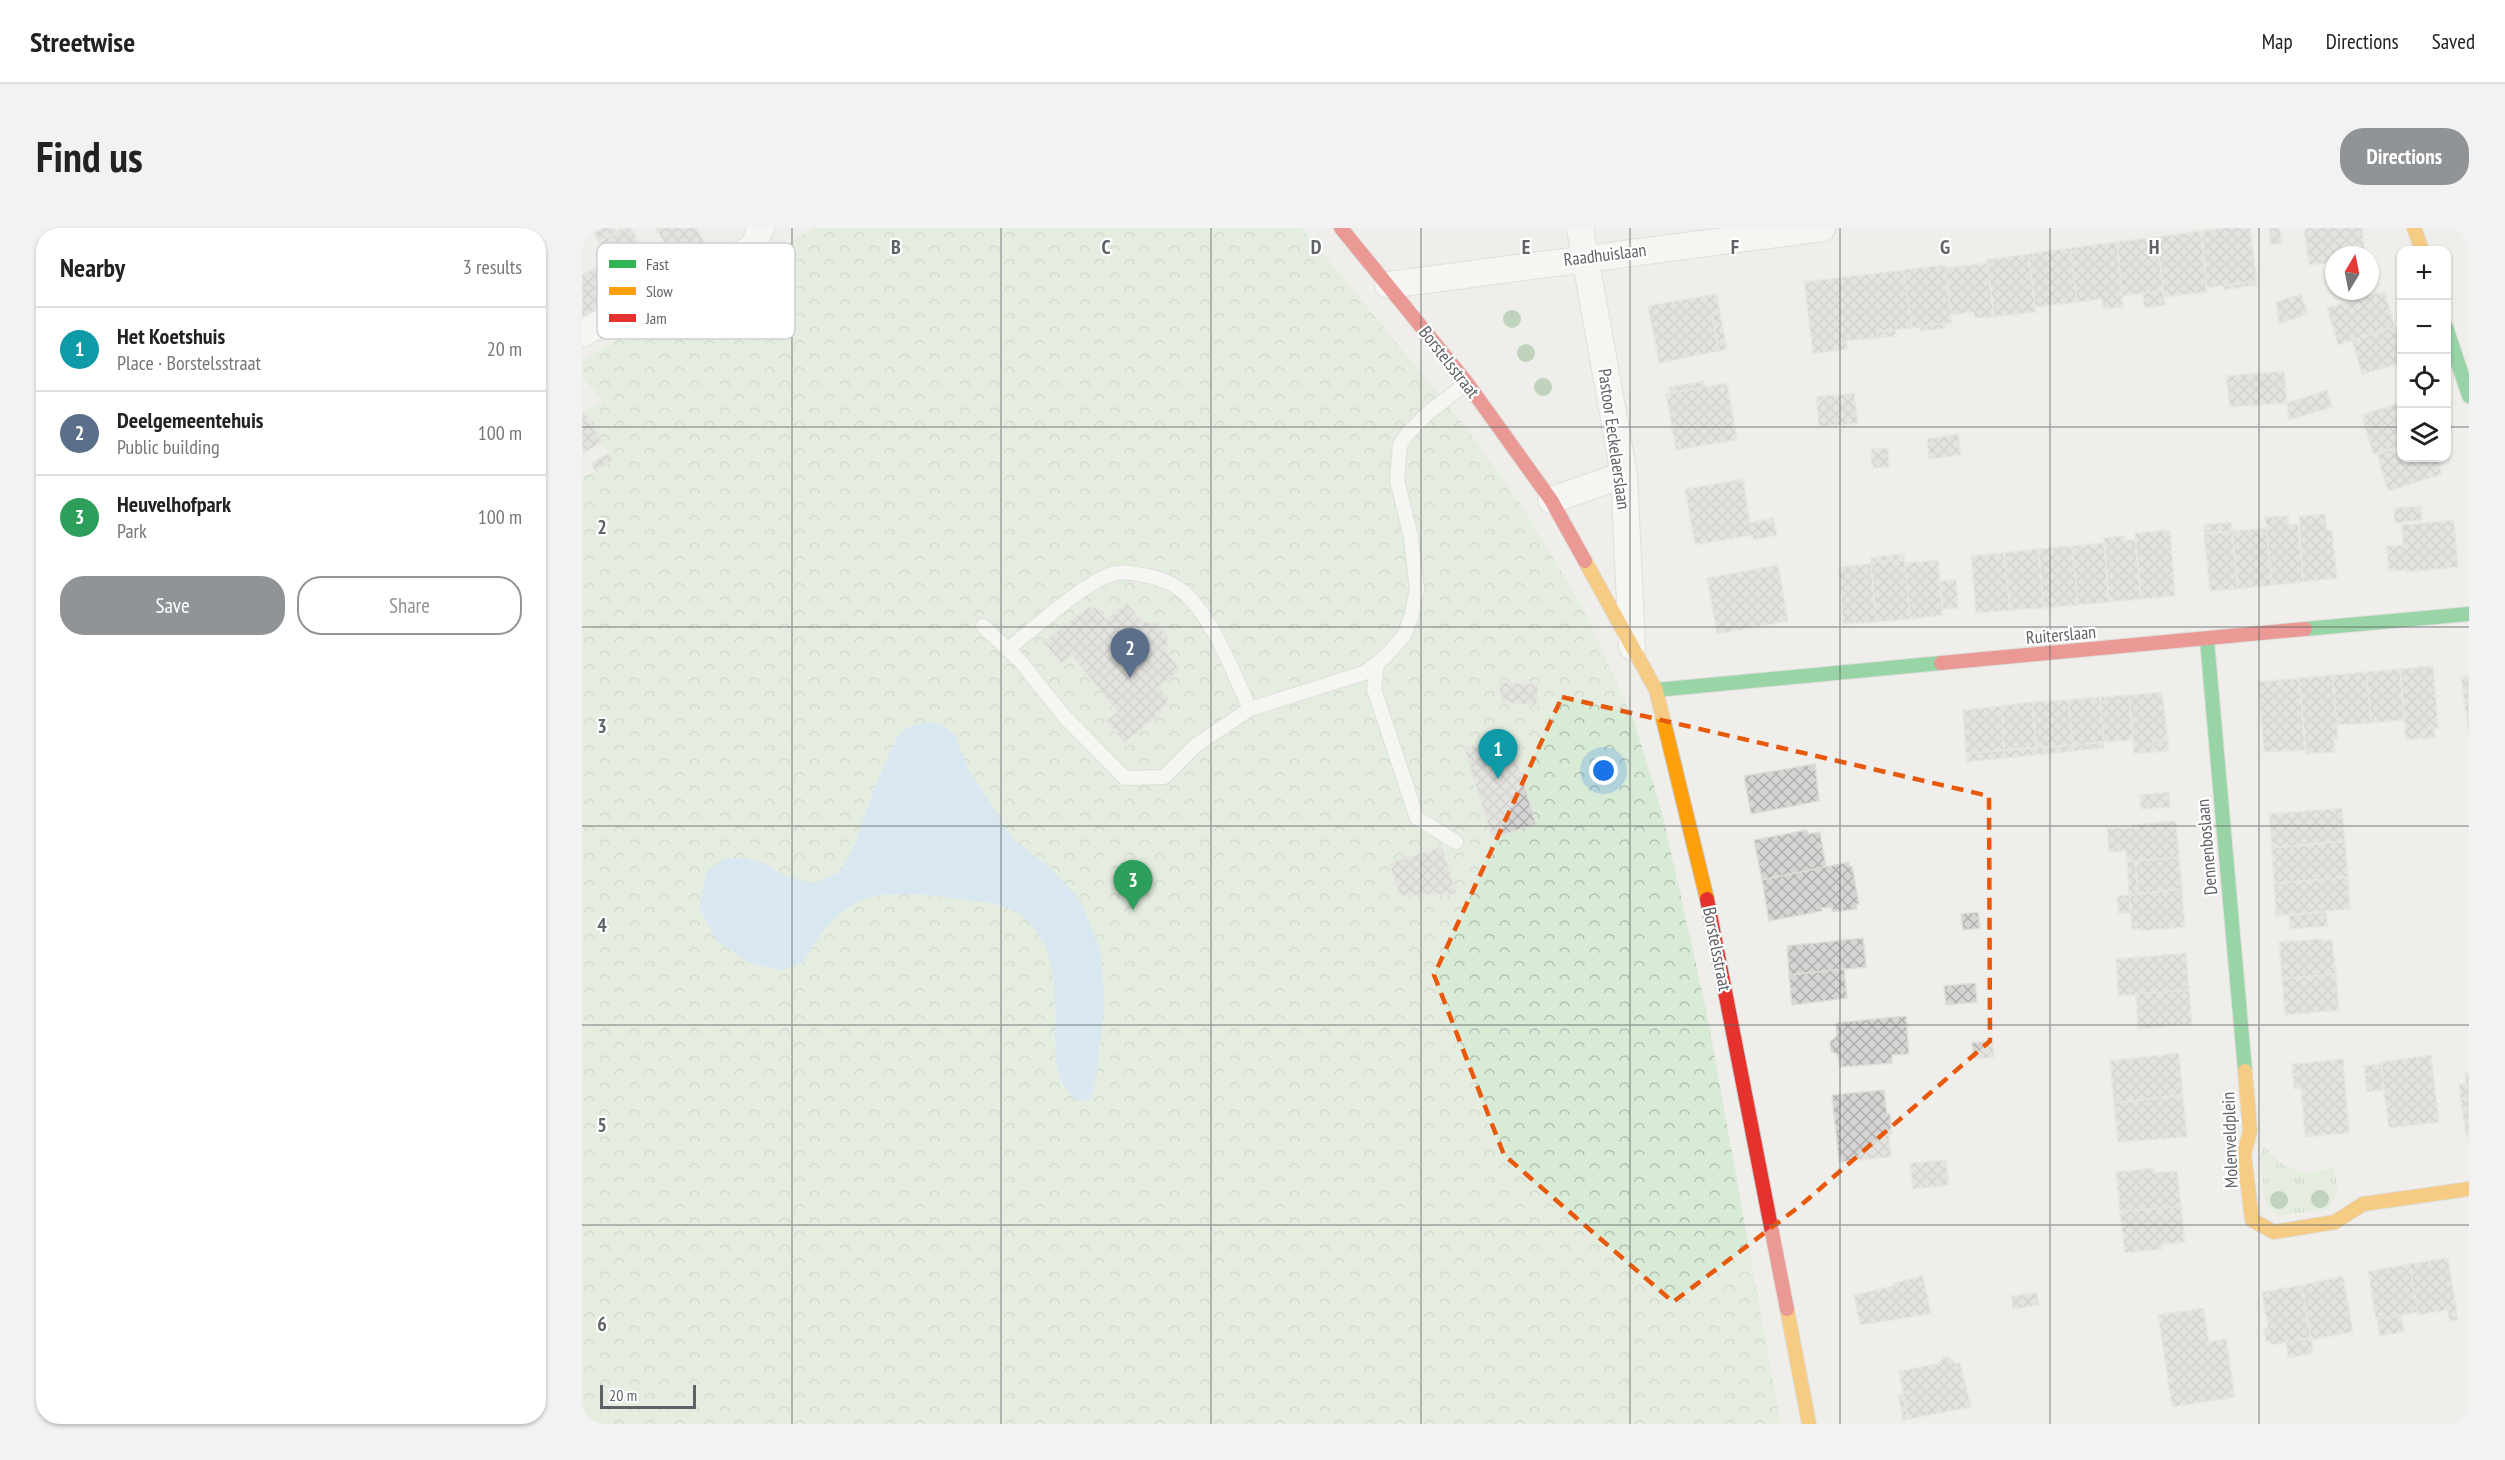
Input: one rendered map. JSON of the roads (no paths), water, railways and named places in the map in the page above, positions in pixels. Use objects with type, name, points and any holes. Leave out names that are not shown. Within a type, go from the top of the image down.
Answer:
[{"type":"street","points":[[755,243],[761,228]]},
{"type":"street","name":"Borstelsstraat","points":[[1341,228],[1467,383],[1551,500],[1656,690],[1708,902],[1809,1424]]},
{"type":"street","name":"Pastoor Eeckelaerslaan","points":[[1580,228],[1624,475],[1633,651]]},
{"type":"street","name":"Raadhuislaan","points":[[1388,285],[1822,228]]},
{"type":"street","points":[[2414,228],[2421,246]]},
{"type":"street","points":[[582,334],[597,325]]},
{"type":"street","points":[[2451,342],[2469,396]]},
{"type":"street","points":[[1551,500],[1624,475]]},
{"type":"street","name":"Ruiterslaan","points":[[1656,690],[2469,614]]},
{"type":"street","name":"Dennenboslaan","points":[[2207,640],[2243,1051]]},
{"type":"street","name":"Molenveldplein","points":[[2243,1051],[2250,1131],[2244,1154],[2252,1220],[2274,1232],[2335,1222],[2363,1204],[2468,1190]]},
{"type":"lane","points":[[983,626],[1021,662],[1064,715],[1125,778],[1164,777],[1196,745],[1250,709],[1364,673],[1405,634],[1417,589],[1412,537],[1397,480],[1400,445],[1408,433],[1428,413],[1467,383]]},
{"type":"lane","points":[[1008,649],[1094,582],[1112,573],[1134,573],[1157,578],[1178,588],[1196,607],[1216,636],[1250,709]]},
{"type":"lane","points":[[1377,663],[1374,689],[1417,818],[1456,842]]},
{"type":"water","points":[[928,722],[942,725],[955,735],[966,765],[1012,838],[1052,870],[1080,900],[1100,948],[1105,1001],[1095,1086],[1089,1100],[1077,1101],[1069,1093],[1060,1076],[1055,1047],[1055,998],[1052,968],[1043,941],[1036,929],[1013,910],[990,903],[925,895],[894,894],[870,898],[846,909],[836,917],[819,937],[804,962],[781,971],[748,962],[717,941],[699,908],[707,871],[725,858],[746,858],[766,864],[787,877],[814,883],[839,873],[854,846],[874,788],[896,739],[908,727]]},
{"type":"place","name":"Deelgemeentehuis","points":[[1130,678]]},
{"type":"place","name":"Het Koetshuis","points":[[1498,779]]},
{"type":"place","name":"Heuvelhofpark","points":[[1133,910]]}]
